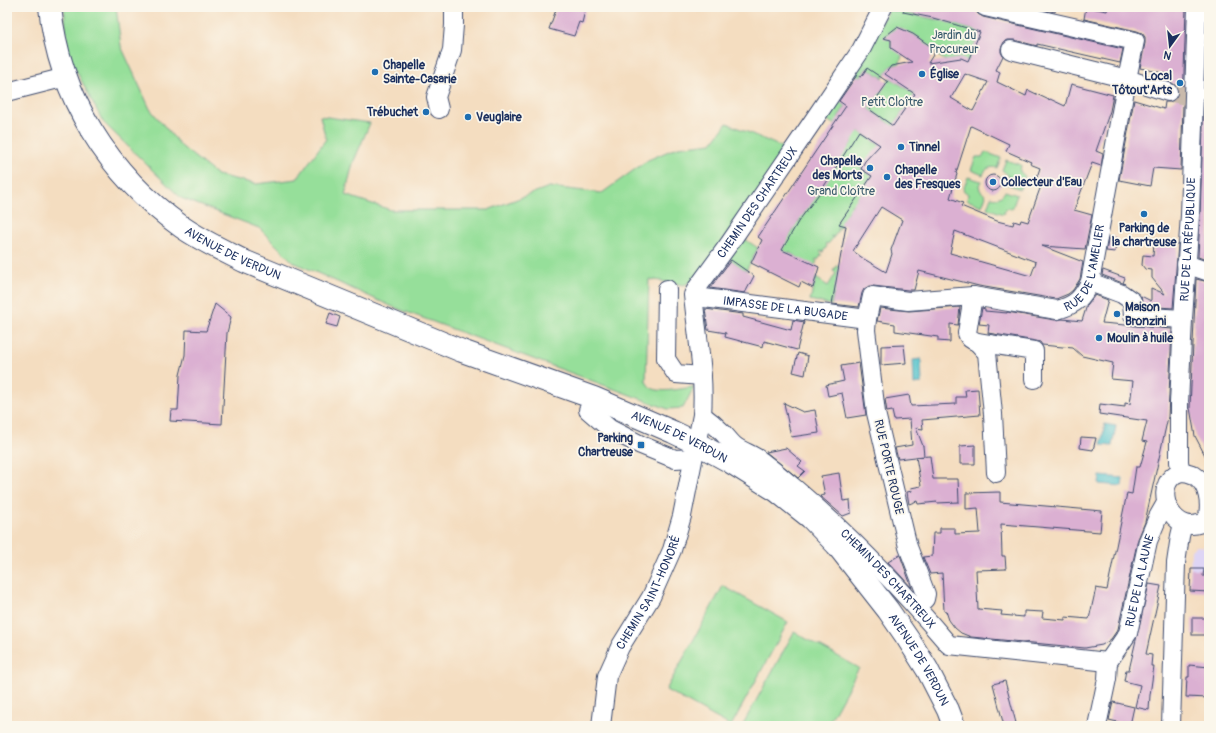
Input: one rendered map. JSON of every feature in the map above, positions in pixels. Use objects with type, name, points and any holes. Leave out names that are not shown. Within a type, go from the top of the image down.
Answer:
[{"type":"main road","name":"AVENUE DE VERDUN","points":[[50,7],[55,42],[60,61],[78,107],[93,133],[115,165],[138,190],[183,227],[215,247],[246,262],[462,351],[588,410],[667,444],[695,450]]},
{"type":"main road","name":"AVENUE DE VERDUN","points":[[462,351],[594,398],[673,432],[695,450],[777,491],[811,518],[837,545],[888,610],[927,669],[948,710],[954,726]]},
{"type":"street","points":[[439,109],[436,97],[452,50],[454,7]]},
{"type":"street","name":"CHEMIN DES CHARTREUX","points":[[695,450],[702,415],[702,376],[693,295],[696,288],[729,244],[816,118],[861,50],[884,7]]},
{"type":"street","name":"RUE DE L'AMELIER","points":[[867,319],[872,296],[908,301],[973,296],[1057,310],[1076,303],[1084,294],[1090,282],[1135,42],[985,7]]},
{"type":"street","name":"RUE DE LA RÉPUBLIQUE","points":[[1181,472],[1179,403],[1190,215],[1197,7]]},
{"type":"street","points":[[1010,50],[1127,79],[1168,92]]},
{"type":"street","points":[[7,92],[66,77]]},
{"type":"street","points":[[1186,264],[1209,272]]},
{"type":"street","points":[[1090,282],[1122,294],[1132,301],[1133,316],[1183,319]]},
{"type":"street","points":[[667,289],[666,359],[676,374],[702,376]]},
{"type":"street","points":[[973,296],[967,333],[968,338],[977,342],[1034,351],[1034,379]]},
{"type":"street","name":"IMPASSE DE LA BUGADE","points":[[704,298],[867,319]]},
{"type":"street","name":"RUE PORTE ROUGE","points":[[867,319],[866,330],[876,413],[908,547],[926,594],[926,599],[917,607]]},
{"type":"street","points":[[977,342],[987,353],[993,414],[996,473]]},
{"type":"street","name":"CHEMIN DES CHARTREUX","points":[[702,415],[712,422],[739,449],[760,459],[840,527],[917,607],[949,645],[1108,662]]},
{"type":"street","name":"CHEMIN SAINT-HONORÉ","points":[[601,726],[607,676],[620,647],[651,597],[672,550],[682,516],[695,450]]},
{"type":"street","points":[[1181,472],[1192,474],[1200,480],[1206,489],[1209,503],[1208,520],[1200,524],[1192,526],[1183,524],[1176,520],[1166,503],[1165,494],[1168,483],[1173,476],[1181,472]]},
{"type":"street","name":"RUE DE LA LAUNE","points":[[1097,726],[1107,679],[1108,662],[1128,633],[1148,541],[1158,517],[1166,503]]},
{"type":"street","points":[[1171,726],[1176,563],[1183,524]]},
{"type":"shaded area","points":[[1196,546],[1209,547],[1209,592],[1190,591],[1191,550]]},
{"type":"green space","points":[[64,7],[116,7],[121,46],[150,109],[181,146],[217,175],[256,184],[297,179],[326,139],[320,116],[370,123],[353,163],[345,195],[391,210],[488,210],[549,187],[602,193],[648,160],[678,147],[712,143],[727,123],[786,149],[705,275],[684,285],[649,279],[646,381],[653,389],[664,391],[694,387],[683,408],[668,409],[393,307],[293,262],[259,228],[181,198],[103,122],[68,55]]},
{"type":"green space","name":"Jardin du Procureur","points":[[889,10],[944,21],[980,32],[968,61],[960,58],[946,61],[934,53],[936,50],[935,48],[932,52],[919,38],[902,32],[902,28],[900,28],[900,32],[895,33],[893,30],[892,31],[894,34],[891,40],[902,55],[900,63],[891,66],[883,78],[867,68],[860,78],[852,73]]},
{"type":"green space","name":"Petit Cloître","points":[[890,78],[915,94],[893,126],[869,109]]},
{"type":"green space","points":[[834,98],[846,106],[838,117],[846,123],[842,130],[823,117]]},
{"type":"green space","name":"Grand Cloître","points":[[857,130],[887,150],[865,161],[861,169],[874,177],[870,182],[867,182],[869,184],[865,190],[862,189],[864,191],[860,198],[857,197],[859,199],[854,206],[852,204],[851,206],[853,207],[846,213],[848,215],[841,221],[843,223],[839,229],[836,229],[838,230],[834,237],[831,236],[833,238],[828,244],[825,244],[827,246],[823,252],[820,252],[822,254],[818,260],[815,260],[817,262],[813,267],[790,253],[778,251],[794,230],[792,227],[797,221],[800,221],[798,219],[802,213],[805,213],[803,211],[852,142]]},
{"type":"green space","points":[[985,152],[1001,158],[997,168],[988,168],[983,175],[971,170],[976,157],[982,157]]},
{"type":"green space","points":[[1006,160],[1021,165],[1020,172],[1025,176],[1020,189],[1007,184],[1009,181],[1008,175],[1002,170]]},
{"type":"green space","points":[[968,177],[981,181],[979,185],[980,190],[986,196],[982,206],[967,200],[968,194],[963,190]]},
{"type":"green space","points":[[1005,191],[1017,195],[1012,209],[1006,208],[1003,214],[987,208],[991,197],[1000,197]]},
{"type":"green space","points":[[740,236],[758,248],[746,271],[727,257]]},
{"type":"green space","points":[[837,265],[852,275],[843,297],[833,295],[831,305],[810,300],[816,278],[828,286],[836,273],[833,271]]},
{"type":"green space","points":[[723,586],[788,622],[731,726],[666,690]]},
{"type":"green space","points":[[794,632],[859,668],[827,726],[742,726]]},
{"type":"water","points":[[921,359],[922,383],[914,384],[913,360]]},
{"type":"water","points":[[1105,424],[1116,426],[1112,446],[1101,445]]},
{"type":"water","points":[[1100,476],[1123,478],[1122,486],[1099,484]]},
{"type":"building","points":[[557,7],[586,7],[582,23],[579,22],[574,36],[549,29]]},
{"type":"building","points":[[904,7],[951,7],[964,10],[965,7],[968,7],[975,9],[978,14],[983,17],[1123,49],[1120,63],[1037,44],[1037,46],[1014,40],[1008,40],[1004,42],[1001,48],[1003,56],[996,70],[1000,72],[997,82],[1026,96],[1028,90],[1065,106],[1071,84],[1113,95],[1110,111],[1096,151],[1103,154],[1101,166],[1092,163],[1074,210],[1092,215],[1085,249],[1042,246],[1083,262],[1080,279],[1073,290],[1068,294],[1056,299],[979,286],[919,271],[914,290],[869,286],[864,289],[862,293],[859,307],[832,304],[846,226],[839,224],[872,176],[861,169],[865,161],[880,145],[859,131],[821,191],[798,222],[782,250],[819,267],[813,288],[801,282],[799,287],[751,263],[762,240],[758,237],[846,106],[839,101],[857,75],[861,77],[867,68],[888,82],[869,109],[893,126],[915,94],[885,74],[891,66],[912,62],[891,48],[891,40],[883,38],[897,27],[913,34],[936,50],[928,63],[961,58],[968,61],[980,32],[933,18],[903,12]],"holes":[[[965,74],[988,82],[973,111],[951,98]],[[971,126],[1009,144],[1006,151],[1031,162],[1030,164],[1040,168],[1036,180],[1042,183],[1028,222],[1021,220],[1020,223],[1014,221],[1013,225],[997,221],[961,206],[963,203],[950,198],[957,174],[956,173]],[[881,207],[902,220],[891,250],[892,254],[886,272],[853,251]],[[955,231],[1036,262],[1031,276],[950,253]]]},
{"type":"building","points":[[1032,7],[1056,7],[1055,12]]},
{"type":"building","points":[[1086,7],[1107,11],[1108,7],[1186,7],[1181,170],[1153,168],[1150,186],[1119,180],[1134,100],[1164,109],[1165,102],[1171,102],[1178,95],[1178,89],[1170,82],[1172,75],[1140,68],[1145,43],[1145,37],[1142,33],[1084,19]]},
{"type":"building","points":[[1207,7],[1209,7],[1209,261],[1198,257]]},
{"type":"building","name":"Collecteur d'Eau","points":[[990,175],[996,175],[1001,180],[999,189],[996,191],[990,191],[985,186],[985,180]]},
{"type":"building","points":[[1109,237],[1117,238],[1115,252],[1106,251]]},
{"type":"building","points":[[1154,242],[1178,244],[1173,308],[1143,306],[1141,296],[1151,301],[1151,288],[1165,294],[1152,278],[1152,270],[1145,269],[1142,265],[1143,255],[1153,256]]},
{"type":"building","points":[[731,260],[754,276],[745,293],[710,288]]},
{"type":"building","points":[[1103,270],[1125,278],[1123,283],[1125,284],[1102,275]]},
{"type":"building","points":[[1196,279],[1209,282],[1209,463],[1195,436],[1190,408]]},
{"type":"building","points":[[1095,295],[1108,300],[1102,323],[1172,329],[1168,417],[1145,522],[1138,539],[1118,629],[1111,639],[1102,645],[1085,648],[971,637],[961,633],[949,620],[946,611],[944,611],[942,573],[930,574],[923,557],[932,556],[933,533],[940,533],[940,528],[955,528],[955,534],[980,533],[978,508],[966,509],[966,493],[1000,492],[1000,502],[1102,511],[1100,532],[1001,524],[1002,556],[1005,556],[1006,569],[976,570],[978,609],[1002,611],[1001,615],[1024,617],[1024,611],[1043,612],[1042,618],[1065,620],[1065,617],[1089,619],[1096,588],[1107,590],[1127,493],[1132,494],[1136,467],[1140,467],[1147,442],[1142,441],[1147,421],[1099,414],[1100,404],[1125,407],[1125,403],[1130,404],[1133,381],[1111,379],[1113,363],[1082,356],[1073,348],[1042,345],[1040,342],[1036,341],[988,333],[989,325],[979,324],[982,308],[985,309],[985,311],[1007,312],[1055,320],[1062,319],[1082,321],[1087,305]]},
{"type":"building","points":[[215,304],[231,317],[227,333],[222,424],[170,421],[171,410],[178,410],[180,375],[185,355],[186,330],[206,331]]},
{"type":"building","points":[[960,307],[958,325],[950,324],[950,342],[938,341],[938,337],[895,331],[895,324],[877,321],[880,308],[909,311]]},
{"type":"building","points":[[705,309],[743,314],[743,317],[791,330],[793,320],[804,322],[797,350],[764,341],[763,347],[725,337],[726,333],[708,330]]},
{"type":"building","points":[[330,313],[340,317],[337,327],[326,324]]},
{"type":"building","points":[[904,345],[906,363],[881,365],[881,346]]},
{"type":"building","points":[[798,353],[808,356],[805,375],[793,372]]},
{"type":"building","points":[[859,363],[866,415],[847,418],[842,393],[828,396],[826,385],[844,381],[841,366]]},
{"type":"building","points":[[978,389],[980,415],[922,420],[923,429],[916,428],[923,446],[924,456],[898,459],[895,448],[912,445],[910,419],[894,420],[892,411],[887,412],[885,399],[909,395],[911,406],[956,404],[956,397],[966,397],[965,390]]},
{"type":"building","points":[[784,403],[803,412],[815,410],[819,433],[791,437]]},
{"type":"building","points":[[1081,437],[1096,438],[1093,450],[1080,448]]},
{"type":"building","points":[[975,445],[975,464],[960,464],[960,446]]},
{"type":"building","points":[[786,448],[802,462],[798,466],[805,471],[798,478],[766,452]]},
{"type":"building","points":[[930,456],[933,479],[958,479],[959,502],[918,504],[917,501],[909,504],[907,492],[912,491],[911,488],[921,486],[916,457]]},
{"type":"building","points":[[839,473],[843,501],[850,500],[851,513],[843,516],[820,496],[825,495],[821,476]]},
{"type":"building","points":[[900,555],[912,588],[888,562]]},
{"type":"building","points":[[1191,569],[1204,569],[1203,576],[1209,576],[1209,592],[1190,591]]},
{"type":"building","points":[[1149,584],[1161,586],[1146,654],[1152,655],[1151,666],[1154,666],[1149,710],[1135,707],[1140,685],[1124,681],[1126,670],[1129,670]]},
{"type":"building","points":[[1192,618],[1209,618],[1209,635],[1192,635]]},
{"type":"building","points":[[1189,665],[1209,667],[1209,698],[1186,697]]},
{"type":"building","points":[[1005,681],[1016,723],[1004,726],[993,684]]},
{"type":"building","points":[[1113,702],[1134,707],[1130,725],[1109,720]]},
{"type":"tunnel","points":[[1168,92],[1186,96]]},
{"type":"tunnel","points":[[1202,96],[1209,99]]},
{"type":"place","name":"Chapelle Sainte-Casarie","points":[[375,72]]},
{"type":"place","name":"Église","points":[[922,74]]},
{"type":"place","name":"Local Tôtout'Arts","points":[[1180,83]]},
{"type":"place","name":"Trébuchet","points":[[426,112]]},
{"type":"place","name":"Veuglaire","points":[[468,117]]},
{"type":"place","name":"Tinnel","points":[[901,147]]},
{"type":"place","name":"Chapelle des Morts","points":[[870,168]]},
{"type":"place","name":"Chapelle des Fresques","points":[[887,177]]},
{"type":"place","name":"Collecteur d'Eau","points":[[993,182]]},
{"type":"place","name":"Parking de la chartreuse","points":[[1144,214]]},
{"type":"place","name":"Maison Bronzini","points":[[1117,314]]},
{"type":"place","name":"Moulin à huile","points":[[1099,338]]},
{"type":"place","name":"Parking Chartreuse","points":[[641,445]]}]
